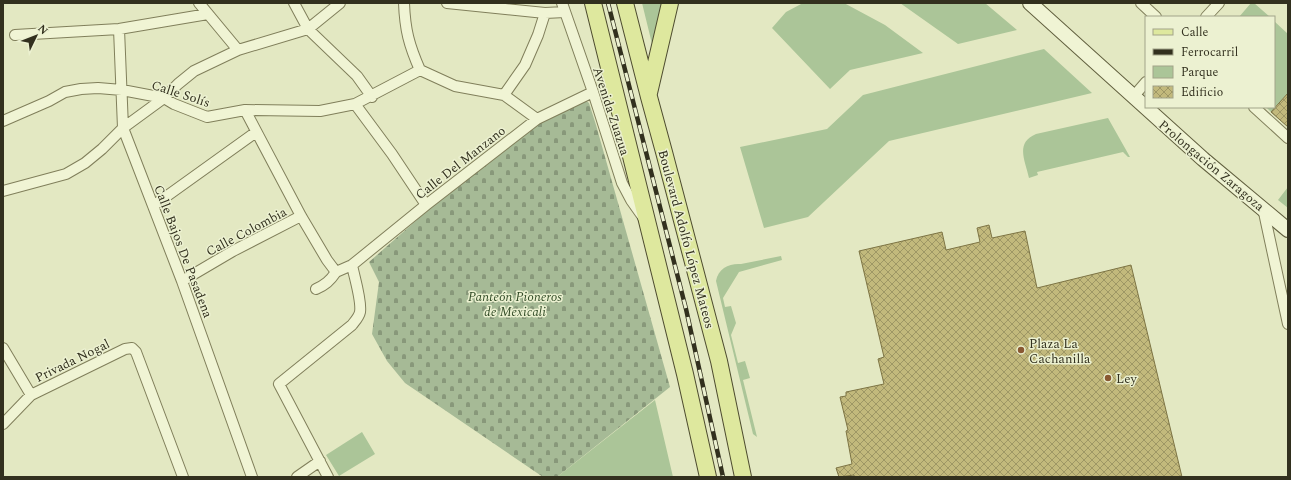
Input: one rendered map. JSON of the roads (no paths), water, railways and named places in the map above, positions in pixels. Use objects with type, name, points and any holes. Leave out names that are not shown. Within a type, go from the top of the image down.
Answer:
[{"type":"main road","points":[[593,3],[686,374],[708,477]]},
{"type":"main road","name":"Boulevard Adolfo López Mateos","points":[[625,3],[719,361],[743,477]]},
{"type":"main road","points":[[649,97],[670,3]]},
{"type":"main road","name":"Prolongación Zaragoza","points":[[1030,3],[1132,97],[1288,230]]},
{"type":"street","points":[[199,3],[238,50]]},
{"type":"street","points":[[294,3],[308,29],[357,76],[372,96]]},
{"type":"street","points":[[3,190],[66,174],[85,163],[102,149],[123,128],[164,98],[178,84],[194,72],[238,50],[308,29],[340,3]]},
{"type":"street","points":[[404,3],[405,26],[412,52],[420,70],[455,86],[504,95],[537,119]]},
{"type":"street","points":[[447,3],[545,13],[564,7]]},
{"type":"street","points":[[1141,3],[1155,16]]},
{"type":"street","points":[[1207,16],[1220,3]]},
{"type":"street","name":"Avenida Zuazua","points":[[564,7],[622,183],[631,200],[647,222]]},
{"type":"street","points":[[504,95],[525,65],[538,35],[545,13]]},
{"type":"street","points":[[15,35],[119,29],[208,14]]},
{"type":"street","name":"Calle Bajos De Pasadena","points":[[119,29],[123,128],[182,281],[252,477]]},
{"type":"street","name":"Calle Solís","points":[[5,119],[65,92],[98,88],[122,90],[164,98],[174,104],[207,117],[245,110],[320,111],[355,104],[420,70]]},
{"type":"street","points":[[1132,97],[1145,83]]},
{"type":"street","name":"Calle Del Manzano","points":[[352,265],[426,205],[537,119],[593,92]]},
{"type":"street","points":[[355,104],[392,154],[426,205]]},
{"type":"street","points":[[1255,108],[1288,138]]},
{"type":"street","name":"Calle Colombia","points":[[245,110],[301,216],[326,260],[336,272]]},
{"type":"street","points":[[153,206],[256,132]]},
{"type":"street","points":[[1262,208],[1288,324]]},
{"type":"street","name":"Calle Colombia","points":[[182,281],[233,251],[301,216]]},
{"type":"street","points":[[316,289],[324,285],[336,272],[352,265],[360,304],[360,313],[356,320],[352,325],[280,384],[328,477]]},
{"type":"street","points":[[3,348],[31,395]]},
{"type":"street","name":"Privada Nogal","points":[[3,424],[31,395],[125,349],[132,348],[136,352],[183,477]]},
{"type":"street","points":[[297,477],[320,461]]},
{"type":"railway","points":[[608,3],[686,309],[723,477]]},
{"type":"place","name":"Plaza La Cachanilla","points":[[1021,350]]},
{"type":"place","name":"Ley","points":[[1108,378]]},
{"type":"park label","name":"Panteón Pioneros de Mexicali","points":[[515,304]]}]
